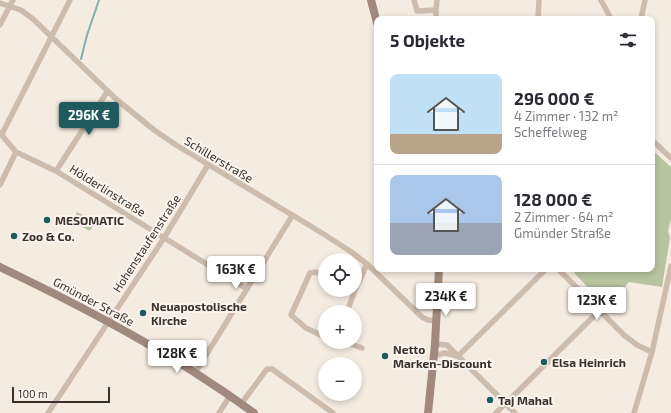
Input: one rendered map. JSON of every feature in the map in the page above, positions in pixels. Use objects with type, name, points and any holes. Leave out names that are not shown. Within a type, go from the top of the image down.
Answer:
[{"type":"street","points":[[0,25],[13,0]]},
{"type":"street","points":[[0,185],[16,152],[1,134],[70,0]]},
{"type":"street","points":[[371,0],[375,16]]},
{"type":"street","points":[[414,0],[418,11],[436,10]]},
{"type":"street","points":[[436,16],[437,0]]},
{"type":"street","points":[[538,16],[539,0]]},
{"type":"street","points":[[601,0],[609,16]]},
{"type":"street","points":[[642,16],[645,0]]},
{"type":"street","name":"Schillerstraße","points":[[0,3],[27,14],[107,92],[154,130],[208,165],[322,233],[353,254],[374,272]]},
{"type":"street","points":[[56,171],[107,92]]},
{"type":"street","points":[[655,143],[671,158]]},
{"type":"street","name":"Hölderlinstraße","points":[[16,152],[56,171],[247,289]]},
{"type":"street","name":"Hohenstaufenstraße","points":[[48,413],[164,238],[208,165]]},
{"type":"street","points":[[195,373],[292,216]]},
{"type":"street","points":[[362,273],[366,264]]},
{"type":"street","points":[[634,413],[652,352],[671,266]]},
{"type":"street","name":"Gmünder Straße","points":[[0,267],[109,321],[195,373],[254,413]]},
{"type":"street","name":"Schillerstraße","points":[[374,272],[422,317],[435,321]]},
{"type":"street","points":[[428,413],[435,344],[435,321],[439,272]]},
{"type":"street","points":[[458,356],[543,272]]},
{"type":"street","points":[[561,272],[624,335],[637,345],[652,352]]},
{"type":"street","points":[[318,273],[310,273],[291,315],[306,328],[318,335]]},
{"type":"street","points":[[496,413],[599,311]]},
{"type":"street","points":[[435,344],[447,345],[515,413]]},
{"type":"street","points":[[433,356],[445,354],[458,356]]},
{"type":"street","points":[[241,404],[267,369],[272,369],[333,413]]},
{"type":"street","points":[[219,413],[230,396]]},
{"type":"green space","points":[[655,153],[671,167],[671,219],[668,231],[670,238],[662,287],[629,282],[607,307],[574,273],[655,272]]},
{"type":"green space","points":[[77,212],[95,221],[90,231],[72,222]]},
{"type":"waterway","points":[[81,59],[87,35],[99,0]]},
{"type":"place","name":"MESOMATIC","points":[[47,220]]},
{"type":"place","name":"Zoo & Co.","points":[[14,236]]},
{"type":"place","name":"Neuapostolische Kirche","points":[[143,313]]},
{"type":"place","name":"Netto Marken-Discount","points":[[385,356]]},
{"type":"place","name":"Elsa Heinrich","points":[[544,362]]},
{"type":"place","name":"Taj Mahal","points":[[490,400]]}]
